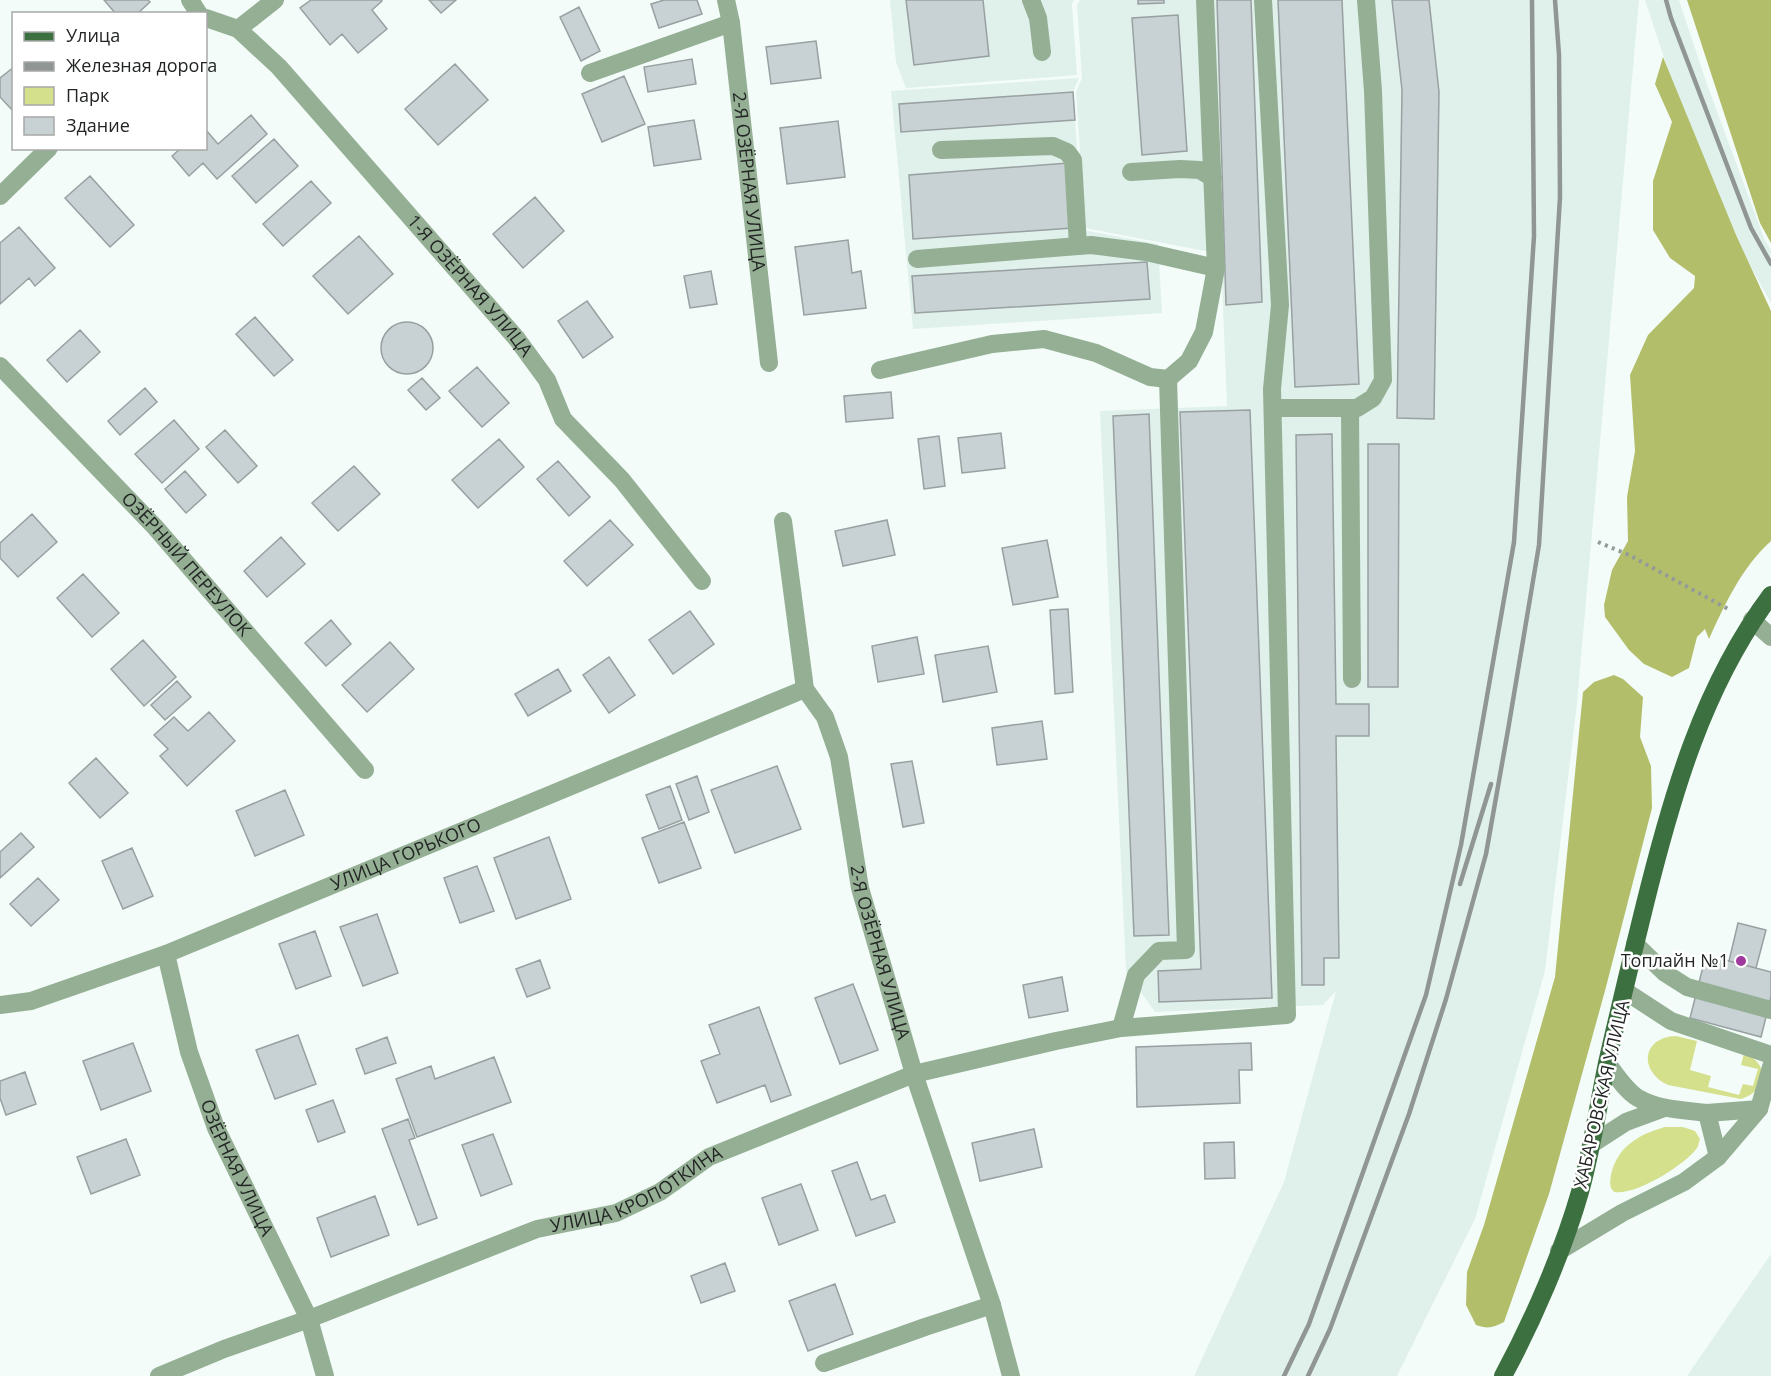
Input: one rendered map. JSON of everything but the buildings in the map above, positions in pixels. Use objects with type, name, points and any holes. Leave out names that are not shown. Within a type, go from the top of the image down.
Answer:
[{"type":"main road","name":"ХАБАРОВСКАЯ УЛИЦА","points":[[1503,1376],[1518,1349],[1559,1251],[1579,1193],[1592,1144],[1607,1063],[1635,944],[1663,834],[1695,734],[1722,673],[1752,620],[1771,595]]},
{"type":"street","points":[[238,29],[275,0]]},
{"type":"street","name":"2-Я ОЗЁРНАЯ УЛИЦА","points":[[726,0],[731,23],[768,363]]},
{"type":"street","points":[[1031,0],[1038,18],[1042,52]]},
{"type":"street","points":[[880,370],[992,344],[1044,339],[1096,353],[1150,377],[1168,379],[1189,361],[1204,332],[1216,268],[1204,0]]},
{"type":"street","points":[[1263,0],[1280,305],[1272,389],[1273,408],[1357,408],[1373,398],[1383,380],[1373,91],[1366,0]]},
{"type":"street","name":"1-Я ОЗЁРНАЯ УЛИЦА","points":[[207,18],[238,29],[279,67],[517,339],[547,380],[563,419],[622,480],[702,581]]},
{"type":"street","points":[[590,73],[731,23]]},
{"type":"street","points":[[941,150],[1053,146],[1067,152],[1073,160],[1078,246]]},
{"type":"street","points":[[0,196],[47,150]]},
{"type":"street","points":[[1131,172],[1200,170],[1213,178]]},
{"type":"street","points":[[917,259],[1091,245],[1146,252],[1216,268]]},
{"type":"street","name":"ОЗЁРНЫЙ ПЕРЕУЛОК","points":[[0,366],[155,527],[365,770]]},
{"type":"street","points":[[1121,1028],[1136,975],[1159,951],[1186,951],[1168,379]]},
{"type":"street","name":"УЛИЦА КРОПОТКИНА","points":[[159,1376],[537,1229],[616,1213],[660,1192],[709,1157],[914,1074],[1121,1028],[1287,1015],[1273,408]]},
{"type":"street","points":[[1350,408],[1352,679]]},
{"type":"street","name":"2-Я ОЗЁРНАЯ УЛИЦА","points":[[783,521],[805,689],[825,717],[839,757],[861,888],[914,1074],[992,1305],[1011,1376]]},
{"type":"street","points":[[1752,620],[1771,637]]},
{"type":"street","name":"УЛИЦА ГОРЬКОГО","points":[[0,1005],[31,1001],[166,954],[805,689]]},
{"type":"street","points":[[1635,944],[1665,973],[1687,987],[1771,1010]]},
{"type":"street","name":"ОЗЁРНАЯ УЛИЦА","points":[[166,954],[189,1052],[216,1128],[309,1319],[326,1376]]},
{"type":"street","points":[[1625,991],[1671,1021],[1771,1055]]},
{"type":"street","points":[[1607,1063],[1628,1090],[1638,1098],[1664,1108],[1707,1113],[1759,1109]]},
{"type":"street","points":[[1559,1251],[1622,1213],[1684,1182],[1718,1156],[1759,1109],[1771,1066]]},
{"type":"street","points":[[1592,1144],[1626,1122],[1664,1108]]},
{"type":"street","points":[[1707,1113],[1718,1156]]},
{"type":"street","points":[[824,1363],[992,1305]]},
{"type":"path","points":[[1598,542],[1629,555],[1752,620]]},
{"type":"shaded area","points":[[890,0],[1074,0],[1072,4],[1077,75],[906,88],[896,62]]},
{"type":"shaded area","points":[[1080,0],[1196,0],[1210,252],[1085,228],[1076,92],[1082,78],[1077,5]]},
{"type":"shaded area","points":[[1199,0],[1639,0],[1577,703],[1545,971],[1475,1219],[1397,1376],[1194,1376],[1284,1182],[1336,991],[1323,1005],[1155,1012],[1126,971],[1100,411],[1227,406],[1221,257]]},
{"type":"shaded area","points":[[1645,0],[1679,0],[1708,87],[1764,238],[1771,250],[1771,303],[1707,188]]},
{"type":"shaded area","points":[[1079,78],[1073,92],[1083,230],[1158,244],[1162,313],[913,329],[891,91]]},
{"type":"shaded area","points":[[1771,1254],[1771,1376],[1687,1376]]},
{"type":"green space","points":[[1687,0],[1771,0],[1771,243],[1760,223]]},
{"type":"green space","points":[[1663,57],[1736,235],[1771,311],[1771,541],[1743,574],[1709,639],[1705,629],[1697,637],[1689,668],[1672,677],[1644,664],[1629,650],[1605,617],[1604,605],[1612,570],[1628,541],[1627,497],[1635,451],[1630,375],[1648,335],[1694,288],[1695,276],[1670,258],[1653,230],[1653,181],[1672,122],[1655,84]]},
{"type":"green space","points":[[1614,675],[1623,679],[1643,697],[1640,737],[1651,766],[1652,808],[1549,1194],[1504,1322],[1493,1327],[1483,1327],[1476,1325],[1466,1305],[1467,1272],[1484,1225],[1555,977],[1583,692],[1594,682]]},
{"type":"green space","points":[[1676,1036],[1697,1041],[1690,1070],[1711,1076],[1708,1087],[1739,1095],[1743,1084],[1753,1086],[1758,1069],[1741,1065],[1744,1053],[1759,1064],[1762,1070],[1760,1084],[1750,1095],[1741,1099],[1668,1085],[1652,1072],[1648,1064],[1648,1056],[1656,1042]]},
{"type":"green space","points":[[1665,1127],[1683,1127],[1695,1131],[1700,1139],[1697,1148],[1682,1163],[1659,1178],[1634,1189],[1614,1192],[1610,1182],[1611,1175],[1624,1149],[1638,1138]]},
{"type":"railway","points":[[1284,1376],[1309,1324],[1426,995],[1461,845],[1514,542],[1534,236],[1532,0]]},
{"type":"railway","points":[[1308,1376],[1330,1329],[1409,1114],[1446,999],[1486,854],[1539,545],[1560,197],[1559,55],[1555,0]]},
{"type":"railway","points":[[1666,0],[1751,228],[1771,264]]},
{"type":"railway","points":[[1460,884],[1491,784]]},
{"type":"place","name":"Топлайн №1","points":[[1741,961]]}]
